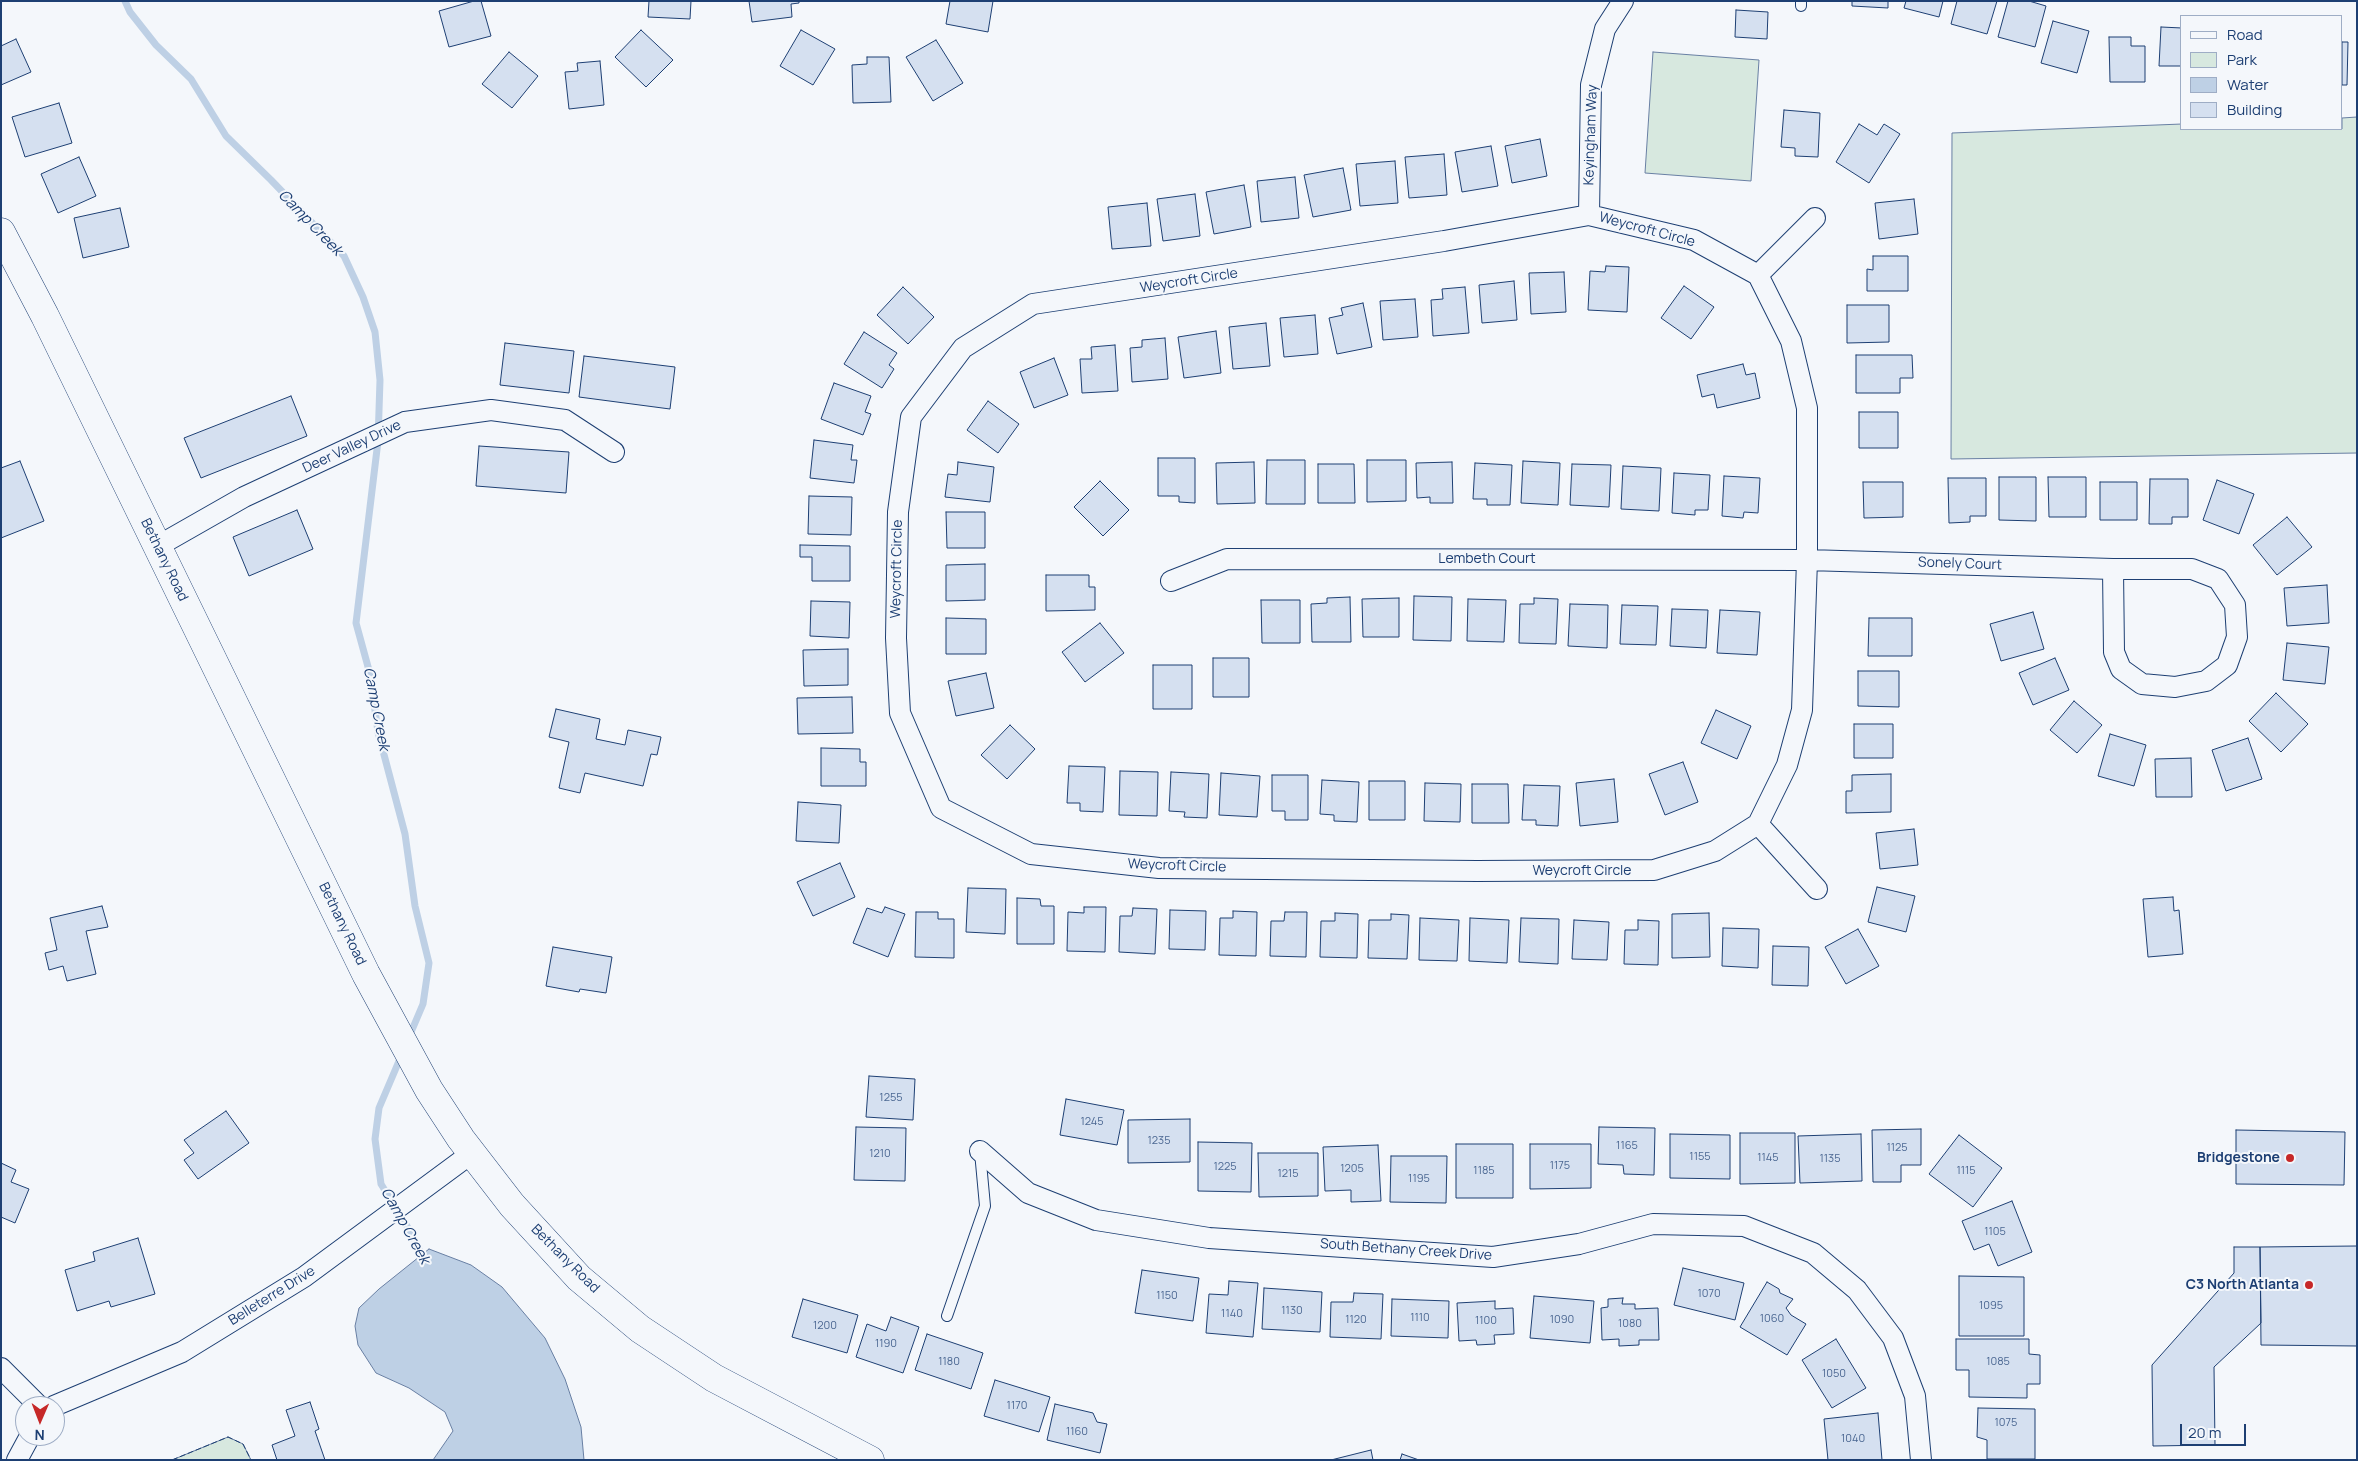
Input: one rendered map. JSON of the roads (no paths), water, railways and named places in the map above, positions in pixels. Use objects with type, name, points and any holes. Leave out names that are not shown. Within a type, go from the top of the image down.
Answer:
[{"type":"street","name":"Keyingham Way","points":[[1589,215],[1591,85],[1605,29],[1623,1]]},
{"type":"street","name":"Weycroft Circle","points":[[1758,275],[1694,240],[1589,215],[1444,241],[1033,304],[964,348],[911,417],[898,512],[896,638],[900,713],[941,808],[1030,854],[1159,868],[1477,871],[1654,870],[1715,851],[1758,824]]},
{"type":"street","points":[[1814,218],[1758,275],[1791,341],[1807,408],[1807,560],[1802,710],[1787,765],[1758,824],[1817,889]]},
{"type":"street","name":"Bethany Road","points":[[1,232],[45,316],[366,974],[429,1090],[472,1153],[512,1205],[579,1278],[640,1329],[714,1378],[870,1460]]},
{"type":"street","name":"Deer Valley Drive","points":[[158,546],[244,497],[405,422],[491,410],[565,420],[614,452]]},
{"type":"street","name":"Lembeth Court","points":[[1171,581],[1227,559],[1807,560]]},
{"type":"street","name":"Sonely Court","points":[[1807,560],[2113,569],[2192,569],[2218,579],[2235,605],[2237,636],[2227,665],[2206,681],[2175,688],[2142,684],[2121,669],[2114,652],[2113,569]]},
{"type":"street","name":"South Bethany Creek Drive","points":[[980,1151],[1028,1193],[1096,1220],[1208,1238],[1493,1257],[1579,1244],[1654,1224],[1744,1226],[1813,1253],[1857,1290],[1892,1338],[1915,1396],[1921,1460]]},
{"type":"street","name":"Belleterre Drive","points":[[65,1401],[182,1352],[304,1277],[472,1153]]},
{"type":"street","points":[[1,1368],[29,1396]]},
{"type":"street","points":[[17,1460],[25,1446]]},
{"type":"lane","points":[[947,1316],[985,1206],[980,1151]]},
{"type":"water","points":[[429,1249],[471,1265],[502,1287],[545,1338],[565,1379],[581,1427],[584,1460],[433,1460],[453,1431],[445,1412],[409,1388],[376,1373],[358,1345],[355,1326],[359,1308],[379,1289]]},
{"type":"waterway","name":"Camp Creek","points":[[125,1],[130,12],[156,45],[191,79],[226,136],[344,256],[363,297],[375,332],[380,380],[378,441],[356,623],[370,674],[378,732],[405,834],[415,906],[429,963],[423,1004],[409,1037]]},
{"type":"waterway","name":"Camp Creek","points":[[402,1054],[379,1108],[375,1139],[381,1184],[410,1231],[426,1263]]},
{"type":"place","name":"Bridgestone","points":[[2290,1158]]},
{"type":"place","name":"C3 North Atlanta","points":[[2309,1285]]}]
